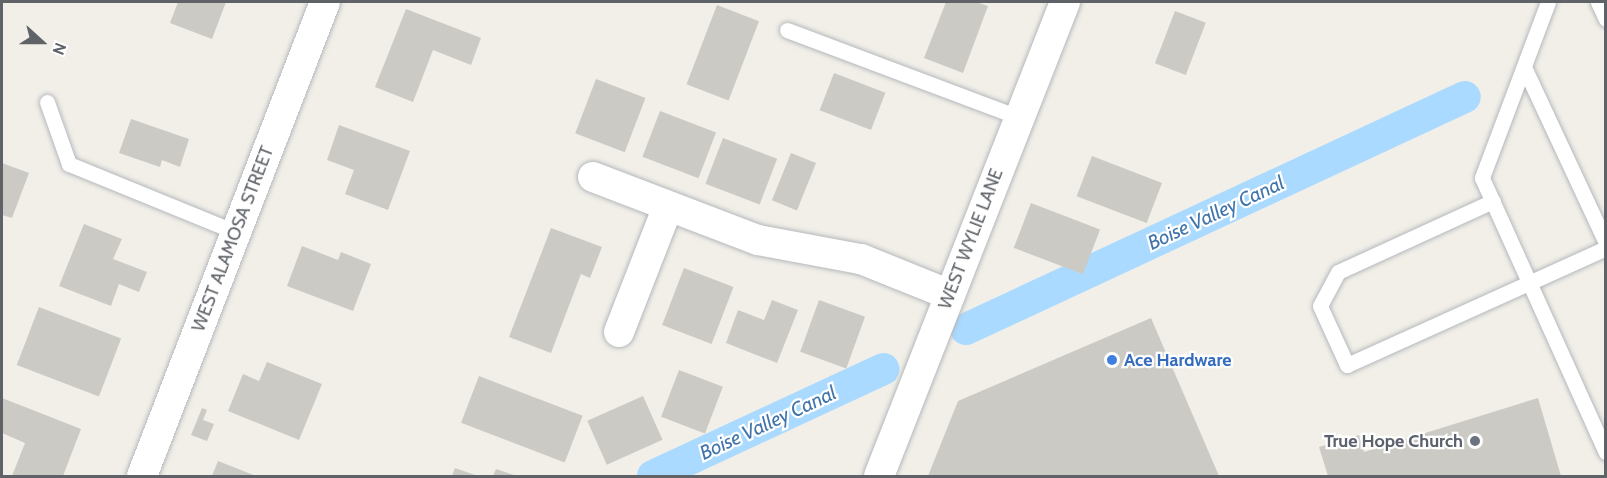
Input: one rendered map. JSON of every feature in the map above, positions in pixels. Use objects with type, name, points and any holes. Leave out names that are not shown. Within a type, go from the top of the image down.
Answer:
[{"type":"street","name":"WEST ALAMOSA STREET","points":[[142,477],[325,2]]},
{"type":"street","name":"WEST WYLIE LANE","points":[[879,477],[1065,2]]},
{"type":"street","points":[[593,177],[758,240],[861,259],[950,295]]},
{"type":"street","points":[[619,332],[668,206]]},
{"type":"lane","points":[[1548,2],[1482,178],[1604,444]]},
{"type":"lane","points":[[1598,2],[1605,19]]},
{"type":"lane","points":[[788,30],[1019,117]]},
{"type":"lane","points":[[1524,67],[1605,243]]},
{"type":"lane","points":[[47,102],[69,164],[236,232]]},
{"type":"lane","points":[[1493,201],[1338,272],[1320,306],[1347,365],[1605,248]]},
{"type":"building","points":[[178,2],[226,2],[212,39],[170,23]]},
{"type":"building","points":[[946,2],[976,2],[988,6],[963,73],[924,58]]},
{"type":"building","points":[[717,5],[759,21],[729,100],[687,84]]},
{"type":"building","points":[[406,9],[481,38],[471,65],[433,50],[413,102],[375,87]]},
{"type":"building","points":[[1175,11],[1206,23],[1186,75],[1155,63]]},
{"type":"building","points":[[834,73],[885,93],[871,130],[820,110]]},
{"type":"building","points":[[596,79],[645,98],[625,152],[575,133]]},
{"type":"building","points":[[660,111],[716,133],[698,178],[642,157]]},
{"type":"building","points":[[131,119],[189,139],[180,167],[162,160],[160,167],[119,153]]},
{"type":"building","points":[[339,125],[410,151],[388,210],[345,194],[354,170],[327,160]]},
{"type":"building","points":[[723,138],[777,159],[760,205],[705,184]]},
{"type":"building","points":[[791,153],[816,163],[797,210],[772,200]]},
{"type":"building","points":[[1092,156],[1162,183],[1147,223],[1077,196]]},
{"type":"building","points":[[2,163],[29,173],[12,218],[2,215]]},
{"type":"building","points":[[1031,203],[1100,230],[1083,274],[1014,248]]},
{"type":"building","points":[[84,224],[122,239],[113,259],[147,272],[139,292],[119,284],[111,306],[59,286]]},
{"type":"building","points":[[551,228],[602,247],[590,278],[581,274],[551,353],[509,337]]},
{"type":"building","points":[[302,246],[338,260],[341,252],[371,264],[353,311],[287,286]]},
{"type":"building","points":[[684,268],[733,287],[712,344],[662,325]]},
{"type":"building","points":[[772,300],[798,310],[777,363],[726,343],[738,310],[764,320]]},
{"type":"building","points":[[819,300],[865,317],[846,368],[800,352]]},
{"type":"building","points":[[39,307],[121,339],[99,396],[17,365]]},
{"type":"building","name":"Ace Hardware","points":[[1151,318],[1219,476],[928,476],[958,401]]},
{"type":"building","points":[[267,362],[322,384],[299,440],[228,411],[243,374],[259,381]]},
{"type":"building","points":[[679,370],[723,387],[705,434],[661,417]]},
{"type":"building","points":[[479,376],[583,416],[565,462],[461,423]]},
{"type":"building","points":[[643,396],[663,440],[607,465],[587,421]]},
{"type":"building","points":[[2,398],[81,429],[63,476],[12,476],[25,443],[2,433]]},
{"type":"building","name":"True Hope Church","points":[[1538,398],[1561,476],[1328,476],[1319,447],[1359,435],[1364,452]]},
{"type":"building","points":[[202,408],[207,410],[203,420],[214,424],[207,441],[191,435]]},
{"type":"building","points":[[218,461],[256,476],[212,476]]},
{"type":"building","points":[[455,468],[478,476],[452,476]]},
{"type":"building","points":[[496,469],[517,476],[493,476]]},
{"type":"waterway","name":"Boise Valley Canal","points":[[966,329],[1465,97]]},
{"type":"waterway","name":"Boise Valley Canal","points":[[653,476],[883,369]]},
{"type":"place","name":"Ace Hardware","points":[[1112,360]]},
{"type":"place","name":"True Hope Church","points":[[1475,441]]}]
